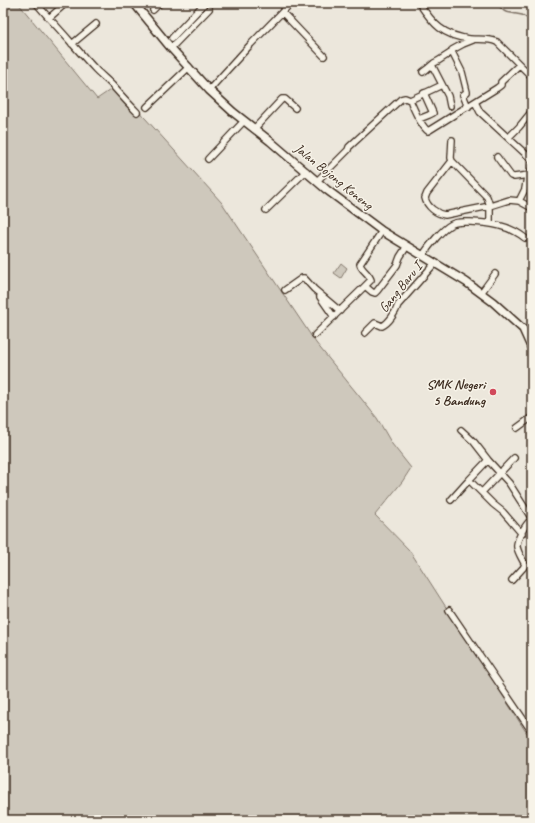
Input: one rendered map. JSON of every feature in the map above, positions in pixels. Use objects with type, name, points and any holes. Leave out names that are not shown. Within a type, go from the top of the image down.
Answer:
[{"type":"street","points":[[36,3],[97,71],[137,112]]},
{"type":"street","points":[[49,18],[66,3]]},
{"type":"street","name":"Jalan Bojong Koneng","points":[[134,3],[188,68],[209,90],[244,121],[337,198],[382,231],[408,247],[426,254],[435,263],[481,293],[520,325],[532,349]]},
{"type":"street","points":[[154,10],[160,3]]},
{"type":"street","points":[[172,38],[205,3]]},
{"type":"street","points":[[209,90],[291,3]]},
{"type":"street","points":[[419,3],[435,24],[442,30],[453,35],[469,39],[486,39],[497,42],[532,77]]},
{"type":"street","points":[[171,48],[209,9]]},
{"type":"street","points":[[282,12],[324,56]]},
{"type":"street","points":[[72,44],[96,24]]},
{"type":"street","points":[[423,72],[436,61],[452,52],[452,50],[475,39]]},
{"type":"street","points":[[452,52],[462,72],[465,82],[467,92],[463,95],[468,107]]},
{"type":"street","points":[[432,65],[448,96],[450,106]]},
{"type":"street","points":[[410,100],[419,119],[428,131],[501,85],[501,82],[519,65]]},
{"type":"street","points":[[147,107],[188,68]]},
{"type":"street","points":[[317,181],[348,150],[349,147],[401,99],[405,98],[410,100],[442,84]]},
{"type":"street","points":[[419,119],[433,113],[424,93]]},
{"type":"street","points":[[254,128],[282,99],[285,99],[295,108]]},
{"type":"street","points":[[475,102],[480,112],[530,158],[532,162]]},
{"type":"street","points":[[508,138],[532,110]]},
{"type":"street","points":[[208,159],[244,121]]},
{"type":"street","points":[[452,140],[452,162],[487,197],[490,206],[490,223]]},
{"type":"street","points":[[497,157],[511,176],[514,177],[530,173]]},
{"type":"street","points":[[452,162],[427,193],[425,198],[426,202],[438,214],[445,215],[490,206],[509,200],[519,201],[532,208]]},
{"type":"street","points":[[266,210],[306,171]]},
{"type":"street","points":[[530,173],[527,187],[532,190]]},
{"type":"street","points":[[519,201],[530,173]]},
{"type":"street","points":[[426,254],[444,229],[458,222],[490,223],[510,228],[525,238]]},
{"type":"street","points":[[315,335],[371,280],[370,276],[360,264],[382,231]]},
{"type":"street","points":[[426,254],[437,238]]},
{"type":"street","name":"Gang Baru I","points":[[365,286],[372,292],[375,292],[403,258],[408,247]]},
{"type":"street","name":"Gang Baru I","points":[[365,333],[375,323],[382,326],[385,324],[397,310],[398,305],[435,263]]},
{"type":"street","points":[[481,293],[495,274]]},
{"type":"street","points":[[285,290],[304,278],[314,289],[334,317]]},
{"type":"street","points":[[314,289],[340,311]]},
{"type":"street","points":[[517,428],[532,417]]},
{"type":"street","points":[[461,430],[474,442],[509,483],[532,519],[527,524],[517,546],[525,565],[512,580]]},
{"type":"street","points":[[484,490],[514,458]]},
{"type":"street","points":[[452,500],[488,460]]},
{"type":"street","points":[[469,480],[504,512],[522,534]]},
{"type":"street","points":[[449,610],[532,732]]},
{"type":"shaded area","points":[[3,3],[18,3],[97,99],[116,86],[222,203],[316,343],[377,418],[392,444],[411,468],[402,482],[375,515],[410,551],[532,740],[532,820],[3,820]]},
{"type":"shaded area","points":[[341,263],[347,268],[341,278],[334,273]]},
{"type":"waterway","points":[[496,3],[504,11],[522,15],[532,21]]},
{"type":"place","name":"SMK Negeri 5 Bandung","points":[[493,392]]}]
